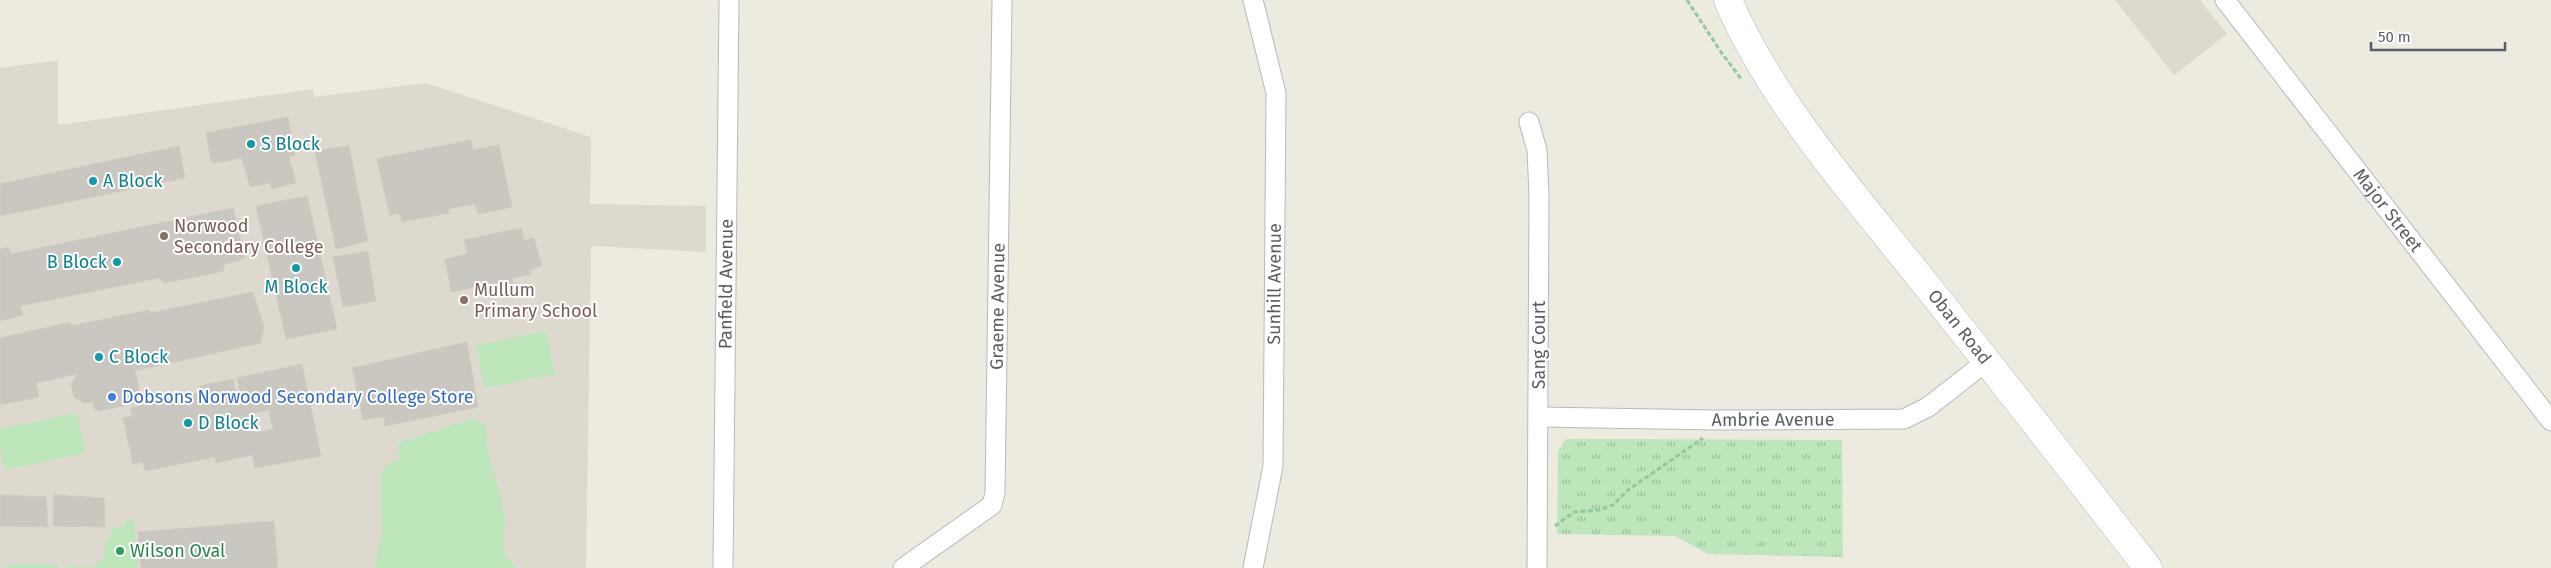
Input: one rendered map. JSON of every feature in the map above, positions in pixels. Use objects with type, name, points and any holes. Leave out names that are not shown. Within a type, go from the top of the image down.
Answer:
[{"type":"main road","name":"Oban Road","points":[[1708,0],[1734,47],[1773,87],[1866,209],[2148,568]]},
{"type":"main road","name":"Oban Road","points":[[1728,0],[1744,35],[1773,87]]},
{"type":"street","name":"Panfield Avenue","points":[[723,568],[729,0]]},
{"type":"street","name":"Graeme Avenue","points":[[903,568],[992,505],[995,493],[1002,0]]},
{"type":"street","name":"Sunhill Avenue","points":[[1253,0],[1276,93],[1273,466],[1253,568]]},
{"type":"street","name":"Major Street","points":[[2225,0],[2551,421]]},
{"type":"street","name":"Sang Court","points":[[1529,122],[1537,150],[1539,195],[1537,568]]},
{"type":"street","name":"Ambrie Avenue","points":[[1539,417],[1706,420],[1904,419],[1928,407],[1987,361]]},
{"type":"path","points":[[1538,542],[1554,540],[1555,526],[1574,512],[1599,510],[1613,505],[1628,490],[1703,438],[1706,420]]},
{"type":"shaded area","points":[[2115,0],[2200,0],[2227,34],[2174,75]]},
{"type":"shaded area","points":[[58,60],[58,125],[313,89],[314,97],[426,83],[591,137],[590,204],[706,206],[706,252],[591,246],[586,568],[0,568],[0,68]]},
{"type":"green space","points":[[546,331],[555,374],[485,388],[476,345]]},
{"type":"green space","points":[[77,413],[86,453],[5,470],[0,446],[0,429]]},
{"type":"green space","points":[[473,418],[486,426],[488,450],[503,509],[505,525],[504,548],[507,556],[516,568],[375,568],[382,533],[381,473],[391,462],[399,461],[398,443]]},
{"type":"green space","points":[[1566,439],[1842,440],[1843,557],[1708,554],[1675,536],[1557,534],[1558,451]]},
{"type":"green space","name":"Wilson Oval","points":[[126,520],[135,520],[137,568],[67,568],[68,566],[94,567],[103,559],[105,542],[111,536],[112,528],[125,527]]},
{"type":"green space","points":[[8,564],[57,564],[59,568],[4,568]]},
{"type":"building","name":"S Block","points":[[288,117],[295,155],[289,157],[296,183],[272,189],[270,183],[250,187],[242,158],[215,163],[211,161],[206,133]]},
{"type":"building","points":[[471,140],[473,150],[499,145],[512,207],[478,214],[475,204],[448,209],[449,213],[402,222],[399,213],[390,216],[377,159]]},
{"type":"building","name":"A Block","points":[[179,146],[185,178],[0,216],[0,184]]},
{"type":"building","points":[[349,146],[368,241],[336,249],[315,151]]},
{"type":"building","name":"M Block","points":[[307,196],[337,329],[286,339],[256,206]]},
{"type":"building","name":"B Block","points":[[233,208],[245,258],[223,265],[224,271],[165,283],[159,278],[20,306],[23,315],[0,321],[0,249],[8,247],[11,254]]},
{"type":"building","points":[[521,228],[524,240],[534,238],[542,266],[529,270],[531,274],[512,278],[513,284],[503,286],[502,282],[451,292],[445,259],[467,254],[464,240]]},
{"type":"building","points":[[368,251],[376,301],[343,307],[333,257]]},
{"type":"building","name":"C Block","points":[[253,292],[264,327],[261,343],[135,371],[141,399],[138,403],[98,411],[94,409],[93,402],[84,403],[74,397],[71,385],[77,374],[36,383],[39,397],[0,405],[0,338],[70,322],[71,326],[149,310],[150,313]]},
{"type":"building","points":[[467,342],[478,407],[385,426],[384,416],[363,420],[352,368]]},
{"type":"building","name":"D Block","points":[[302,364],[321,456],[255,468],[252,455],[216,463],[215,457],[145,471],[143,462],[133,464],[123,418],[132,416],[131,408],[202,392],[200,386],[233,379],[239,405],[242,404],[237,378]],"holes":[[[269,410],[273,429],[255,433],[250,414]]]},
{"type":"building","points":[[0,495],[46,497],[48,527],[0,526]]},
{"type":"building","points":[[54,495],[104,498],[105,527],[53,526]]},
{"type":"building","points":[[274,521],[278,568],[141,568],[138,532]]},
{"type":"place","name":"S Block","points":[[251,144]]},
{"type":"place","name":"A Block","points":[[93,181]]},
{"type":"place","name":"Norwood Secondary College","points":[[164,236]]},
{"type":"place","name":"B Block","points":[[117,262]]},
{"type":"place","name":"M Block","points":[[296,268]]},
{"type":"place","name":"Mullum Primary School","points":[[464,300]]},
{"type":"place","name":"C Block","points":[[99,357]]},
{"type":"place","name":"Dobsons Norwood Secondary College Store","points":[[112,397]]},
{"type":"place","name":"D Block","points":[[188,423]]},
{"type":"place","name":"Wilson Oval","points":[[120,551]]}]
